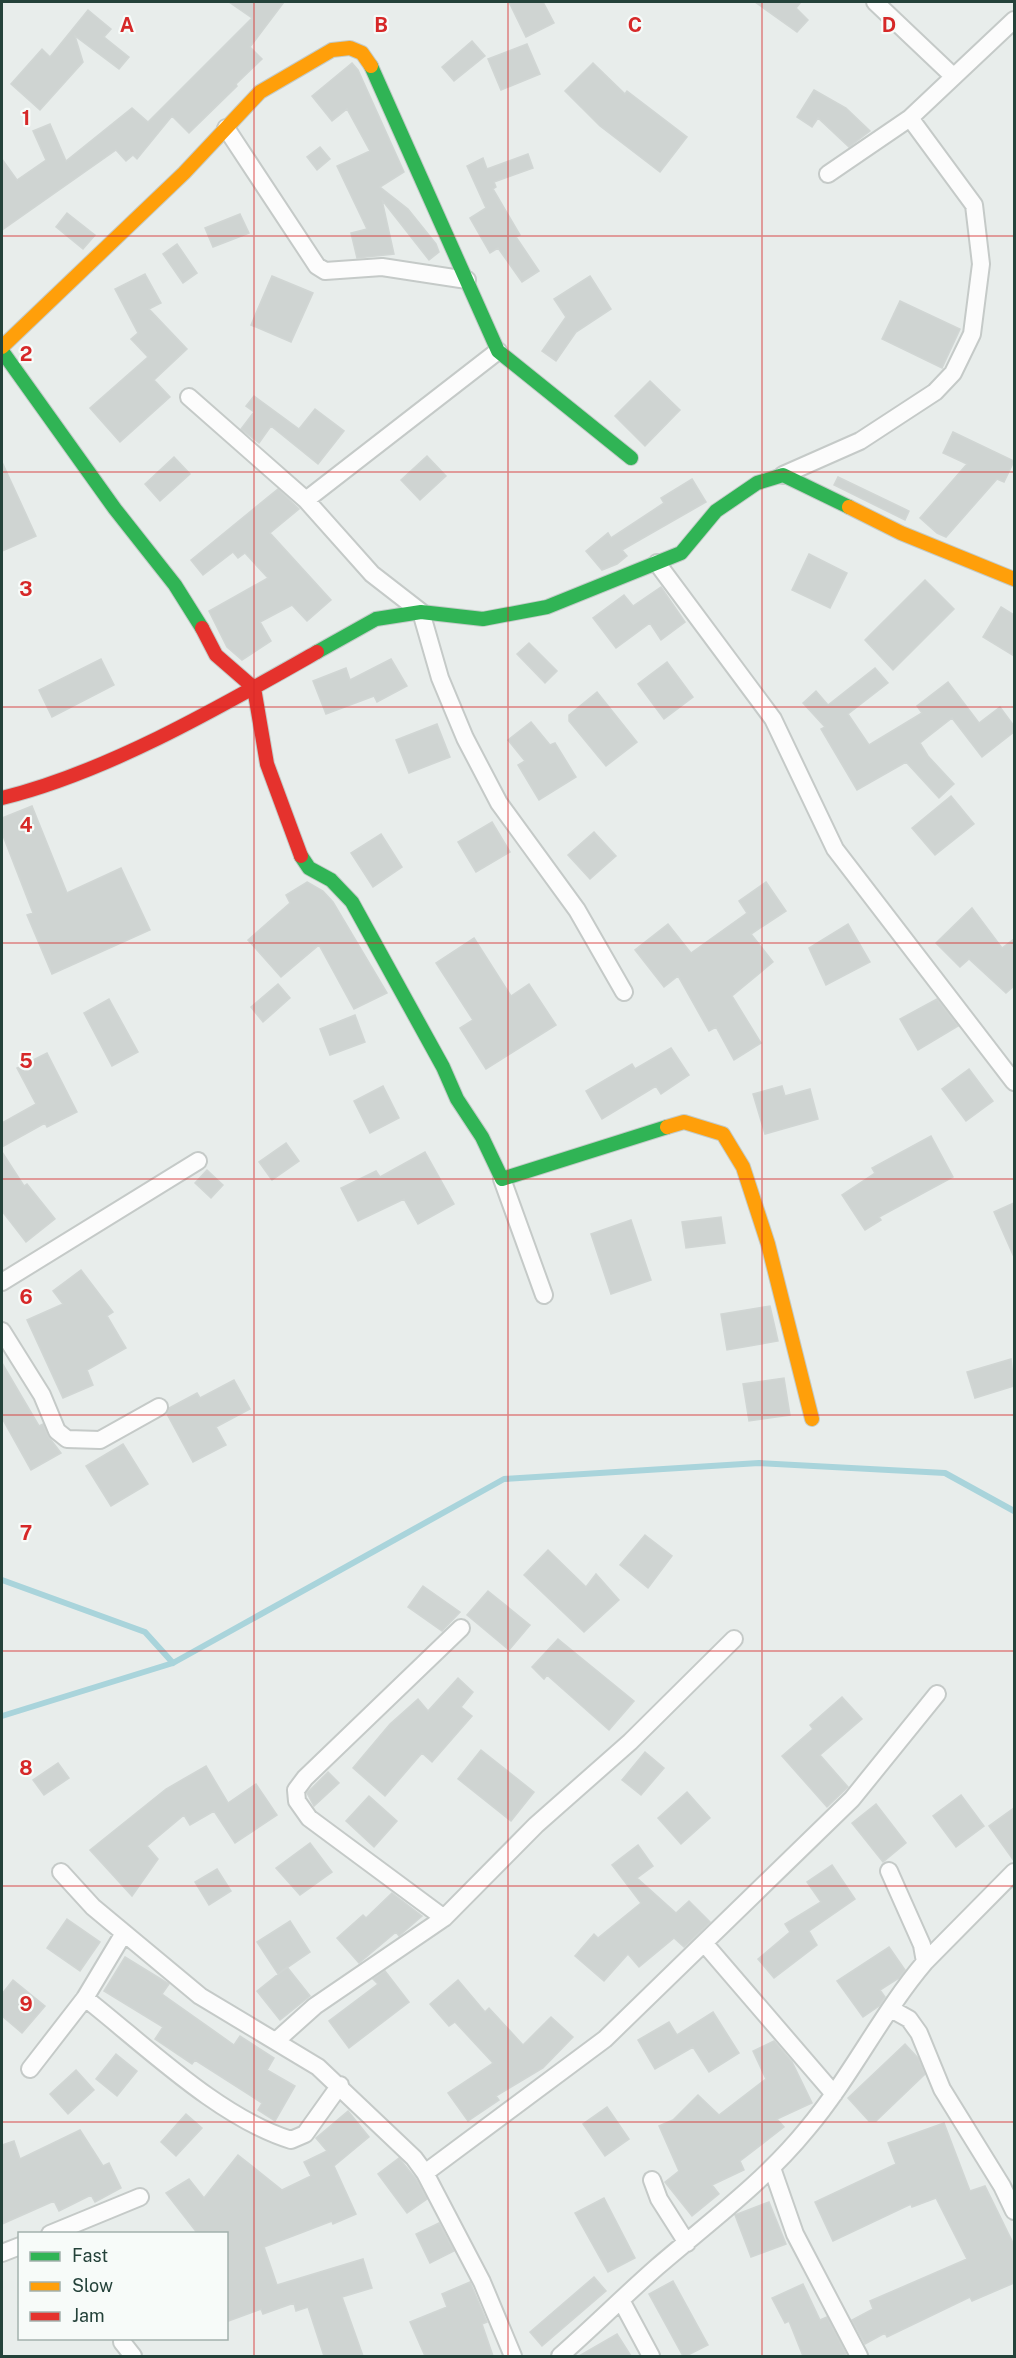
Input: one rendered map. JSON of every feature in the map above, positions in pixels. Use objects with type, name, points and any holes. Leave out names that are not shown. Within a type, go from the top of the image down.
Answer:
[{"type":"street","points":[[875,2],[953,76]]},
{"type":"street","points":[[828,174],[910,118],[1014,20]]},
{"type":"street","points":[[544,1295],[502,1179],[482,1137],[457,1099],[443,1067],[352,902],[331,880],[309,868],[301,856],[267,764],[254,688],[216,655],[197,618],[175,585],[115,509],[2,349],[184,173],[260,92],[332,50],[350,48],[362,53],[370,63],[498,351],[631,458]]},
{"type":"street","points":[[2,798],[26,792],[106,761],[254,688],[376,619],[422,612],[483,619],[547,607],[681,553],[716,511],[757,483],[783,475],[860,441],[935,392],[953,373],[972,334],[981,264],[974,204],[910,118]]},
{"type":"street","points":[[226,128],[318,266],[325,271],[382,267],[467,280]]},
{"type":"street","points":[[306,500],[498,351]]},
{"type":"street","points":[[189,397],[306,500],[372,574],[422,612],[440,678],[465,738],[499,803],[578,910],[624,992]]},
{"type":"street","points":[[783,475],[902,533],[1014,579]]},
{"type":"street","points":[[657,563],[773,719],[835,849],[1014,1082]]},
{"type":"street","points":[[502,1179],[684,1122],[723,1134],[743,1167],[764,1233],[812,1419]]},
{"type":"street","points":[[2,1282],[198,1161]]},
{"type":"street","points":[[2,1331],[42,1395],[57,1431],[67,1439],[100,1440],[159,1407]]},
{"type":"street","points":[[444,1918],[309,1818],[297,1801],[296,1790],[305,1778],[461,1628]]},
{"type":"street","points":[[276,2041],[315,2006],[444,1918],[536,1824],[630,1742],[734,1639]]},
{"type":"street","points":[[425,2173],[605,2039],[852,1799],[937,1695]]},
{"type":"street","points":[[889,1871],[922,1945],[925,1962]]},
{"type":"street","points":[[61,1872],[93,1907],[200,1996],[318,2067],[340,2085],[414,2158],[425,2173],[482,2282],[513,2356]]},
{"type":"street","points":[[560,2356],[772,2168],[808,2129],[834,2094],[925,1962],[1014,1872]]},
{"type":"street","points":[[30,2069],[86,1998],[124,1933]]},
{"type":"street","points":[[704,1943],[834,2094]]},
{"type":"street","points":[[86,1998],[206,2095],[273,2135],[291,2140],[305,2134],[340,2085]]},
{"type":"street","points":[[891,2009],[909,2019],[919,2033],[942,2089],[1002,2186],[1014,2211]]},
{"type":"street","points":[[772,2168],[795,2234],[859,2356]]},
{"type":"street","points":[[652,2180],[659,2199],[687,2243]]},
{"type":"street","points":[[55,2232],[140,2197]]},
{"type":"street","points":[[2,2253],[18,2247]]},
{"type":"street","points":[[622,2302],[651,2356]]},
{"type":"street","points":[[122,2342],[132,2356]]},
{"type":"building","points":[[229,2],[284,2],[250,47],[262,59],[236,84],[237,86],[189,133],[172,116],[137,159],[133,155],[126,161],[116,150],[2,230],[2,159],[17,180],[46,160],[33,131],[50,124],[66,161],[132,108],[148,122],[252,18]]},
{"type":"building","points":[[509,2],[543,2],[554,23],[526,37]]},
{"type":"building","points":[[755,2],[801,2],[796,8],[808,20],[797,32]]},
{"type":"building","points":[[88,10],[111,29],[104,37],[129,57],[119,69],[75,36],[83,62],[40,110],[11,84],[42,49],[50,57]]},
{"type":"building","points":[[472,41],[485,56],[454,81],[442,67]]},
{"type":"building","points":[[527,44],[540,74],[501,90],[488,59]]},
{"type":"building","points":[[352,63],[358,70],[404,172],[380,187],[408,209],[436,244],[439,252],[429,260],[382,200],[394,254],[357,258],[351,233],[367,229],[337,166],[370,151],[347,109],[332,121],[312,96]]},
{"type":"building","points":[[593,63],[625,94],[627,91],[687,137],[660,172],[600,126],[565,91]]},
{"type":"building","points":[[814,90],[846,108],[870,131],[849,147],[818,118],[812,127],[797,117]]},
{"type":"building","points":[[320,147],[330,159],[317,170],[307,157]]},
{"type":"building","points":[[528,154],[533,168],[494,182],[496,187],[493,189],[520,235],[516,237],[539,271],[522,282],[498,248],[490,253],[470,218],[486,208],[467,166],[483,158],[487,169]]},
{"type":"building","points":[[67,213],[95,235],[83,249],[56,227]]},
{"type":"building","points":[[240,214],[249,233],[213,247],[205,228]]},
{"type":"building","points":[[177,244],[197,273],[183,283],[163,254]]},
{"type":"building","points":[[145,274],[161,303],[149,309],[187,349],[154,380],[170,397],[120,442],[90,408],[148,357],[131,339],[138,333],[115,289]]},
{"type":"building","points":[[272,276],[313,293],[291,342],[251,325]]},
{"type":"building","points":[[590,276],[611,309],[576,332],[556,361],[542,351],[566,317],[554,299]]},
{"type":"building","points":[[900,301],[960,329],[942,368],[882,339]]},
{"type":"building","points":[[650,381],[680,410],[645,446],[615,416]]},
{"type":"building","points":[[254,396],[299,429],[315,409],[344,431],[318,464],[271,426],[259,443],[241,429],[254,412],[246,406]]},
{"type":"building","points":[[953,432],[1014,461],[1004,482],[997,479],[946,537],[937,533],[920,518],[967,464],[943,453]]},
{"type":"building","points":[[427,456],[446,476],[420,500],[401,480]]},
{"type":"building","points":[[174,457],[190,474],[160,501],[145,484]]},
{"type":"building","points":[[2,462],[36,536],[2,551]]},
{"type":"building","points":[[838,477],[909,511],[905,520],[834,485]]},
{"type":"building","points":[[692,479],[706,502],[622,550],[627,556],[617,564],[602,570],[586,551],[608,533],[611,538],[664,503],[661,498]]},
{"type":"building","points":[[278,489],[299,509],[270,533],[331,600],[307,621],[292,605],[260,622],[271,641],[242,660],[227,647],[209,611],[268,578],[245,553],[238,558],[233,552],[203,575],[191,560]]},
{"type":"building","points":[[809,554],[847,573],[830,608],[792,590]]},
{"type":"building","points":[[925,580],[954,609],[893,670],[865,640]]},
{"type":"building","points":[[661,587],[685,622],[661,640],[650,623],[616,648],[593,618],[624,595],[633,606]]},
{"type":"building","points":[[1001,607],[1014,615],[1014,656],[983,637]]},
{"type":"building","points":[[529,643],[557,671],[545,683],[517,654]]},
{"type":"building","points":[[101,659],[114,685],[52,717],[39,690]]},
{"type":"building","points":[[391,659],[407,686],[377,702],[374,696],[326,714],[313,681],[346,668],[350,680]]},
{"type":"building","points":[[667,662],[693,697],[664,719],[638,684]]},
{"type":"building","points":[[875,668],[888,683],[848,714],[869,745],[922,713],[917,706],[948,682],[979,723],[1000,707],[1014,726],[1014,732],[982,757],[952,718],[920,743],[928,756],[954,784],[939,798],[906,762],[857,790],[821,729],[825,727],[803,703],[816,691],[828,705]]},
{"type":"building","points":[[597,692],[637,742],[606,766],[569,721],[569,715]]},
{"type":"building","points":[[531,722],[550,745],[555,743],[576,777],[539,800],[518,765],[525,761],[508,740]]},
{"type":"building","points":[[437,724],[450,757],[409,773],[396,740]]},
{"type":"building","points":[[951,796],[974,824],[935,855],[912,828]]},
{"type":"building","points":[[32,806],[67,893],[121,868],[150,930],[52,974],[27,915],[33,913],[2,833],[2,818]]},
{"type":"building","points":[[492,822],[510,852],[476,872],[458,842]]},
{"type":"building","points":[[594,832],[616,856],[590,879],[568,855]]},
{"type":"building","points":[[381,834],[402,867],[373,887],[351,853]]},
{"type":"building","points":[[307,882],[323,891],[333,902],[387,993],[354,1009],[319,945],[281,977],[248,940],[290,903],[286,895]]},
{"type":"building","points":[[766,882],[786,911],[751,934],[773,962],[732,996],[761,1043],[734,1060],[716,1027],[709,1031],[678,976],[664,987],[635,950],[668,924],[691,953],[747,913],[739,901]]},
{"type":"building","points":[[972,908],[1002,948],[1014,939],[1014,986],[1006,993],[969,959],[960,967],[936,943]]},
{"type":"building","points":[[848,924],[870,962],[826,985],[809,948]]},
{"type":"building","points":[[474,938],[511,996],[529,984],[556,1025],[486,1069],[460,1028],[473,1020],[436,963]]},
{"type":"building","points":[[278,984],[290,998],[263,1022],[251,1007]]},
{"type":"building","points":[[109,999],[138,1052],[112,1066],[84,1013]]},
{"type":"building","points":[[937,999],[958,1026],[918,1050],[900,1019]]},
{"type":"building","points":[[355,1015],[365,1042],[330,1055],[320,1029]]},
{"type":"building","points":[[671,1048],[689,1075],[661,1094],[656,1086],[602,1119],[586,1091],[632,1064],[635,1069]]},
{"type":"building","points":[[47,1053],[77,1112],[47,1127],[45,1123],[2,1147],[2,1123],[36,1104],[17,1068]]},
{"type":"building","points":[[969,1069],[993,1101],[966,1121],[942,1089]]},
{"type":"building","points":[[383,1086],[399,1118],[370,1133],[354,1101]]},
{"type":"building","points":[[782,1086],[785,1096],[810,1089],[818,1119],[765,1134],[753,1094]]},
{"type":"building","points":[[931,1136],[953,1177],[879,1217],[881,1220],[865,1230],[842,1195],[875,1173],[872,1168]]},
{"type":"building","points":[[286,1143],[299,1161],[272,1180],[259,1162]]},
{"type":"building","points":[[2,1152],[24,1186],[27,1184],[55,1219],[26,1242],[2,1211]]},
{"type":"building","points":[[425,1152],[454,1204],[418,1224],[404,1199],[358,1221],[341,1188],[376,1171],[380,1177]]},
{"type":"building","points":[[207,1170],[223,1185],[211,1198],[195,1183]]},
{"type":"building","points":[[1014,1203],[1014,1257],[994,1212]]},
{"type":"building","points":[[721,1217],[725,1243],[686,1248],[682,1222]]},
{"type":"building","points":[[631,1220],[651,1280],[611,1294],[591,1234]]},
{"type":"building","points":[[81,1270],[113,1312],[107,1316],[126,1348],[87,1370],[93,1385],[63,1398],[27,1320],[63,1304],[53,1291]]},
{"type":"building","points":[[770,1306],[778,1341],[727,1350],[721,1314]]},
{"type":"building","points":[[1011,1359],[1014,1386],[975,1398],[967,1372]]},
{"type":"building","points":[[2,1363],[39,1426],[43,1424],[48,1436],[61,1453],[31,1470],[2,1418]]},
{"type":"building","points":[[784,1378],[790,1415],[749,1421],[743,1384]]},
{"type":"building","points":[[234,1380],[250,1409],[216,1427],[226,1445],[193,1462],[167,1414],[169,1408],[197,1393],[200,1398]]},
{"type":"building","points":[[123,1444],[148,1484],[111,1506],[86,1466]]},
{"type":"building","points":[[645,1535],[672,1556],[648,1588],[620,1565]]},
{"type":"building","points":[[548,1550],[586,1587],[596,1574],[619,1600],[584,1632],[524,1575]]},
{"type":"building","points":[[423,1586],[460,1612],[442,1631],[408,1607]]},
{"type":"building","points":[[488,1591],[530,1625],[509,1650],[467,1615]]},
{"type":"building","points":[[558,1639],[634,1701],[609,1730],[547,1675],[544,1679],[532,1667]]},
{"type":"building","points":[[458,1678],[473,1692],[461,1707],[472,1716],[432,1762],[422,1753],[385,1796],[353,1768],[390,1724],[418,1699],[428,1711]]},
{"type":"building","points":[[842,1697],[862,1719],[820,1755],[848,1787],[827,1807],[782,1756],[813,1729],[810,1725]]},
{"type":"building","points":[[481,1750],[534,1792],[511,1821],[458,1779]]},
{"type":"building","points":[[645,1752],[664,1768],[641,1795],[622,1780]]},
{"type":"building","points":[[58,1763],[69,1778],[44,1795],[33,1780]]},
{"type":"building","points":[[206,1766],[228,1803],[256,1784],[277,1815],[235,1843],[214,1811],[190,1825],[184,1815],[147,1846],[158,1859],[132,1896],[90,1850],[166,1789]]},
{"type":"building","points":[[328,1772],[339,1783],[314,1806],[307,1793]]},
{"type":"building","points":[[687,1792],[710,1818],[681,1844],[658,1818]]},
{"type":"building","points":[[961,1795],[984,1826],[956,1847],[933,1816]]},
{"type":"building","points":[[369,1796],[397,1821],[374,1847],[346,1821]]},
{"type":"building","points":[[876,1804],[906,1843],[883,1862],[852,1823]]},
{"type":"building","points":[[1014,1808],[1014,1861],[989,1826]]},
{"type":"building","points":[[310,1843],[332,1872],[300,1895],[276,1868]]},
{"type":"building","points":[[638,1845],[653,1866],[637,1878],[676,1913],[689,1901],[710,1922],[684,1947],[674,1938],[639,1967],[628,1954],[604,1981],[575,1956],[594,1934],[598,1938],[641,1903],[612,1865]]},
{"type":"building","points":[[832,1865],[855,1899],[809,1931],[817,1945],[774,1978],[758,1959],[790,1932],[785,1924],[821,1902],[807,1882]]},
{"type":"building","points":[[217,1869],[231,1891],[209,1905],[195,1882]]},
{"type":"building","points":[[392,1893],[422,1916],[399,1936],[396,1932],[359,1963],[337,1938],[363,1915],[366,1918]]},
{"type":"building","points":[[67,1919],[100,1942],[80,1971],[47,1948]]},
{"type":"building","points":[[290,1921],[310,1952],[278,1974],[257,1942]]},
{"type":"building","points":[[889,1947],[905,1970],[899,1978],[880,1990],[885,1997],[879,2006],[863,2017],[837,1981]]},
{"type":"building","points":[[125,1957],[169,1984],[162,1994],[234,2045],[240,2036],[274,2058],[267,2070],[295,2086],[275,2121],[258,2110],[262,2103],[195,2060],[192,2064],[155,2039],[163,2027],[104,1991]]},
{"type":"building","points":[[287,1967],[310,1996],[280,2020],[257,1991]]},
{"type":"building","points":[[385,1971],[409,2002],[349,2048],[329,2021],[378,1984],[373,1979]]},
{"type":"building","points":[[13,1980],[45,2006],[22,2033],[2,2016],[2,1994]]},
{"type":"building","points":[[458,1980],[485,2012],[489,2008],[523,2045],[551,2017],[573,2037],[543,2068],[496,2096],[499,2100],[468,2121],[448,2093],[493,2063],[455,2022],[449,2026],[430,2004]]},
{"type":"building","points":[[713,2012],[739,2053],[709,2072],[693,2047],[655,2069],[638,2040],[669,2022],[677,2035]]},
{"type":"building","points":[[774,2041],[792,2062],[812,2103],[777,2119],[784,2127],[740,2161],[744,2170],[712,2185],[719,2194],[692,2216],[665,2182],[679,2171],[659,2126],[673,2120],[698,2095],[719,2115],[766,2079],[753,2051]]},
{"type":"building","points":[[905,2044],[918,2058],[925,2074],[876,2121],[869,2121],[848,2098]]},
{"type":"building","points":[[116,2054],[137,2071],[117,2096],[96,2079]]},
{"type":"building","points":[[76,2070],[94,2090],[68,2114],[50,2094]]},
{"type":"building","points":[[607,2107],[629,2139],[605,2156],[583,2124]]},
{"type":"building","points":[[348,2111],[369,2137],[334,2166],[356,2214],[264,2247],[277,2285],[363,2259],[372,2288],[342,2297],[363,2356],[324,2356],[308,2307],[296,2311],[294,2303],[263,2314],[261,2309],[228,2321],[228,2232],[196,2232],[166,2193],[189,2179],[204,2198],[238,2155],[282,2190],[311,2176],[304,2162],[327,2151],[316,2138]]},
{"type":"building","points":[[186,2114],[202,2128],[176,2156],[161,2142]]},
{"type":"building","points":[[944,2123],[970,2191],[985,2186],[1014,2245],[1014,2283],[972,2301],[970,2297],[887,2337],[885,2333],[865,2344],[852,2320],[873,2309],[870,2301],[967,2259],[936,2198],[912,2207],[911,2204],[833,2241],[815,2202],[896,2164],[888,2143]]},
{"type":"building","points":[[80,2130],[103,2166],[109,2163],[121,2188],[95,2202],[91,2195],[59,2211],[54,2201],[2,2224],[2,2145],[14,2141],[20,2159]]},
{"type":"building","points":[[399,2158],[416,2179],[427,2199],[407,2213],[378,2174]]},
{"type":"building","points":[[604,2198],[635,2258],[608,2272],[575,2213]]},
{"type":"building","points":[[769,2202],[786,2244],[751,2257],[735,2215]]},
{"type":"building","points":[[439,2223],[454,2251],[430,2263],[416,2234]]},
{"type":"building","points":[[594,2277],[606,2291],[542,2346],[530,2332]]},
{"type":"building","points":[[673,2281],[708,2345],[686,2356],[683,2356],[649,2294]]},
{"type":"building","points":[[470,2282],[487,2322],[482,2324],[493,2356],[425,2356],[410,2322],[447,2307],[442,2294]]},
{"type":"building","points":[[803,2284],[820,2320],[827,2317],[846,2354],[803,2356],[789,2321],[785,2323],[772,2298]]},
{"type":"building","points":[[617,2334],[631,2356],[579,2356]]},
{"type":"waterway","points":[[2,1716],[173,1663],[504,1479],[759,1463],[945,1473],[1014,1511]]},
{"type":"waterway","points":[[2,1580],[145,1632],[173,1663]]},
{"type":"traffic: fast","points":[[371,66],[498,351],[631,458]]},
{"type":"traffic: fast","points":[[2,351],[115,509],[175,585],[202,628]]},
{"type":"traffic: fast","points":[[317,652],[376,619],[421,612],[483,619],[547,607],[681,553],[716,511],[757,483],[783,475],[849,507]]},
{"type":"traffic: fast","points":[[301,856],[309,868],[331,880],[352,902],[443,1067],[457,1099],[482,1137],[502,1179],[667,1127]]},
{"type":"traffic: slow","points":[[2,347],[184,173],[260,92],[332,50],[350,48],[362,53],[371,66]]},
{"type":"traffic: slow","points":[[849,507],[901,533],[1014,579]]},
{"type":"traffic: slow","points":[[667,1127],[684,1122],[723,1134],[743,1167],[768,1244],[812,1419]]},
{"type":"traffic: jam","points":[[202,628],[216,655],[254,688],[267,764],[301,856]]},
{"type":"traffic: jam","points":[[2,798],[83,772],[164,736],[317,652]]}]
